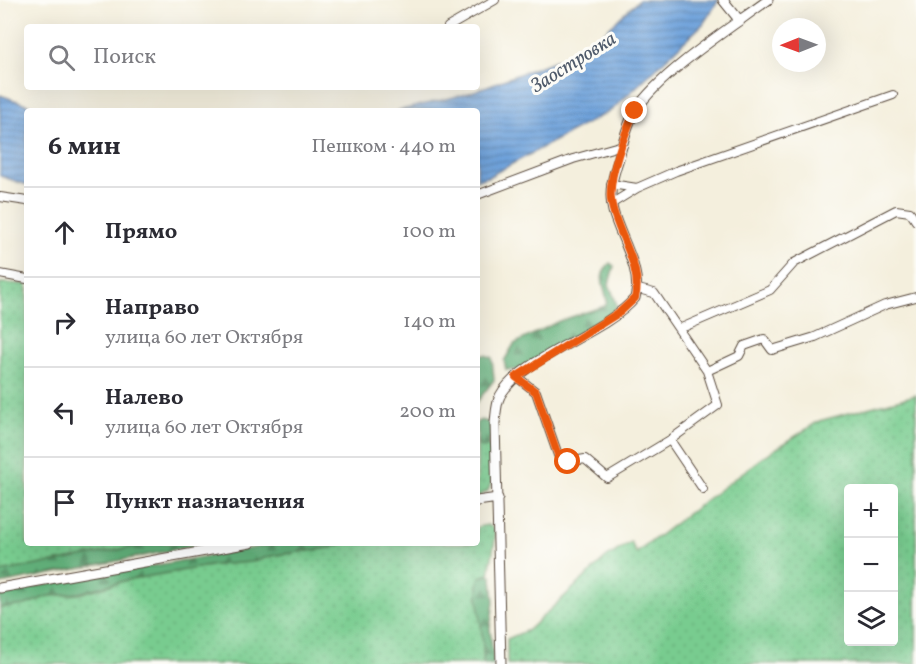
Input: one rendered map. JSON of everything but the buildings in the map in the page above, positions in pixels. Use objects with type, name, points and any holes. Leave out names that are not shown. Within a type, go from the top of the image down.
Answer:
[{"type":"street","points":[[453,24],[495,0]]},
{"type":"street","points":[[501,664],[496,408],[505,388],[516,377],[620,312],[635,298],[638,280],[611,204],[610,184],[631,121],[640,105],[676,69],[768,0]]},
{"type":"street","points":[[724,2],[740,21]]},
{"type":"street","points":[[611,204],[637,188],[675,171],[893,95]]},
{"type":"street","points":[[480,195],[573,159],[623,146]]},
{"type":"street","points":[[610,184],[637,188]]},
{"type":"street","points":[[0,197],[24,201]]},
{"type":"street","points":[[679,329],[770,290],[794,262],[896,210],[910,212],[916,221]]},
{"type":"street","points":[[0,274],[24,278]]},
{"type":"street","points":[[516,377],[536,392],[558,455],[568,462],[585,459],[607,478],[670,440],[718,405],[707,371],[679,329],[654,293],[638,289]]},
{"type":"street","points":[[707,371],[739,356],[744,346],[764,339],[772,350],[815,337],[885,305],[916,297]]},
{"type":"street","points":[[670,440],[703,489]]},
{"type":"street","points":[[480,501],[498,498]]},
{"type":"street","points":[[0,588],[233,546]]},
{"type":"green space","points":[[610,263],[614,266],[609,284],[617,305],[614,312],[519,370],[506,370],[504,361],[514,344],[559,321],[605,306],[607,302],[602,277]]},
{"type":"green space","points":[[0,283],[24,284],[24,546],[139,546],[0,572]]},
{"type":"green space","points":[[480,356],[492,358],[494,380],[480,398]]},
{"type":"green space","points":[[916,395],[916,664],[507,664],[507,639],[528,630],[607,557],[631,542],[636,553],[763,457],[819,421]]},
{"type":"green space","points":[[480,420],[489,422],[492,432],[488,446],[483,448],[480,446]]},
{"type":"green space","points":[[480,442],[483,448],[488,446],[491,450],[493,461],[493,474],[488,491],[480,495]]},
{"type":"green space","points":[[487,525],[494,528],[495,539],[489,575],[485,575],[481,585],[483,664],[0,664],[0,608],[25,605],[48,596],[79,594],[127,580],[214,565],[251,562],[275,555],[336,546],[480,546],[480,526]]},
{"type":"green space","points":[[139,546],[194,546],[0,584],[0,572]]},
{"type":"green space","points":[[264,546],[336,546],[275,555],[251,562],[214,565],[127,580],[79,593],[48,596],[25,605],[0,608],[0,596],[15,590]]},
{"type":"green space","points":[[489,575],[492,577],[494,602],[490,628],[494,664],[483,664],[478,584],[480,577]]},
{"type":"water","name":"Заостровка","points":[[639,0],[719,0],[703,24],[612,110],[488,177],[480,179],[480,108],[409,108],[480,90],[586,49]]},
{"type":"water","points":[[0,95],[37,108],[24,108],[24,184],[0,176]]},
{"type":"route","points":[[568,462],[558,455],[536,392],[516,377],[620,312],[635,298],[638,280],[616,222],[610,197],[610,184],[635,111]]}]
